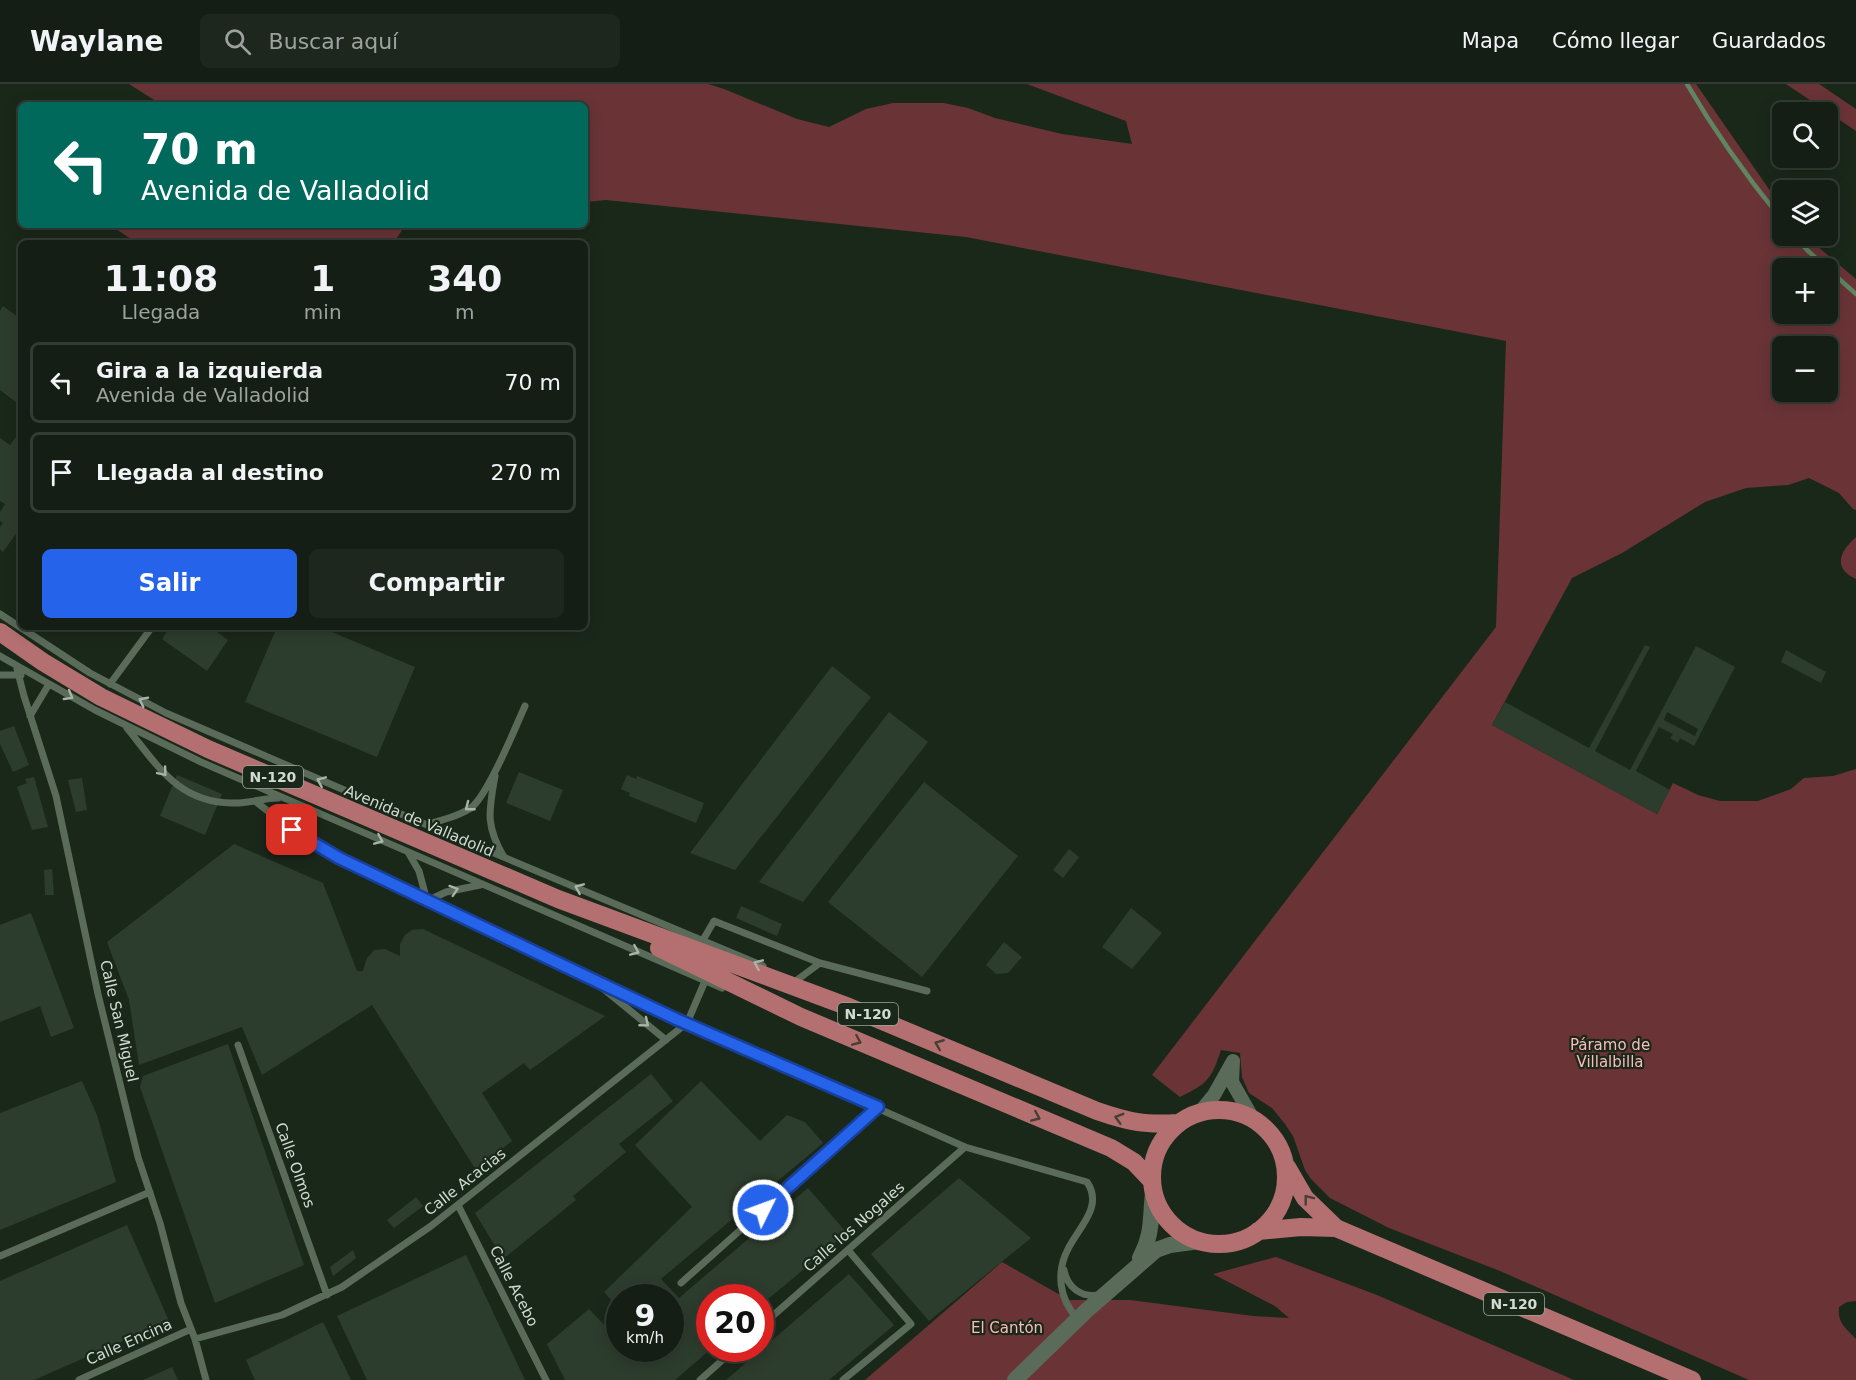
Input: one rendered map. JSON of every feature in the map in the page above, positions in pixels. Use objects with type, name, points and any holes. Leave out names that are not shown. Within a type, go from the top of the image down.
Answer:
[{"type":"highway","name":"Avenida de Valladolid","points":[[0,632],[101,698],[208,749],[558,898]]},
{"type":"highway","name":"N-120","points":[[558,898],[849,1006],[1097,1111],[1148,1125],[1177,1123]]},
{"type":"highway","name":"N-120","points":[[558,898],[832,1030],[1111,1148],[1134,1162],[1152,1186]]},
{"type":"highway","name":"N-120","points":[[1286,1166],[1286,1185],[1280,1207],[1272,1218],[1258,1232],[1246,1239],[1228,1244],[1200,1241],[1185,1235],[1171,1224],[1157,1205],[1152,1186],[1153,1162],[1158,1147],[1168,1132],[1177,1123],[1200,1112],[1216,1109],[1228,1110],[1253,1119],[1267,1129],[1277,1142],[1286,1166],[1305,1198],[1336,1228],[1692,1380]]},
{"type":"highway","name":"N-120","points":[[1258,1232],[1301,1227],[1336,1228]]},
{"type":"street","points":[[1200,1112],[1214,1095],[1233,1061],[1232,1082],[1253,1119]]},
{"type":"street","points":[[1136,1265],[1148,1243],[1153,1219],[1152,1186]]},
{"type":"street","points":[[1015,1380],[1082,1308],[1106,1293],[1136,1265],[1156,1250],[1170,1245],[1200,1241]]},
{"type":"lane","name":"Avenida de Valladolid","points":[[0,614],[18,625]]},
{"type":"lane","name":"Avenida de Valladolid","points":[[25,630],[110,684],[166,713],[797,980],[849,1006]]},
{"type":"lane","points":[[110,684],[150,630]]},
{"type":"lane","points":[[0,656],[126,726],[281,798],[705,981],[784,1014],[832,1030]]},
{"type":"lane","name":"Calle San Miguel","points":[[16,665],[30,716],[57,796],[98,994],[138,1157],[206,1380]]},
{"type":"lane","points":[[0,675],[31,674]]},
{"type":"lane","points":[[30,716],[49,684]]},
{"type":"lane","points":[[428,824],[452,818],[473,806],[496,771],[525,706]]},
{"type":"lane","points":[[126,726],[168,778],[183,790],[209,800],[233,803],[281,798]]},
{"type":"lane","points":[[496,771],[489,814],[495,841],[504,857]]},
{"type":"lane","points":[[255,801],[292,830],[339,858],[687,1023],[965,1147],[1087,1182],[1092,1190],[1091,1209],[1084,1225],[1067,1250],[1063,1264],[1060,1278],[1064,1300],[1068,1308],[1082,1308],[1075,1290],[1068,1282],[1063,1264]]},
{"type":"lane","points":[[407,852],[419,871],[427,901]]},
{"type":"lane","points":[[427,901],[446,892],[483,884]]},
{"type":"lane","points":[[703,940],[714,921],[820,963],[927,991]]},
{"type":"lane","points":[[797,980],[820,963]]},
{"type":"lane","points":[[591,978],[666,1040]]},
{"type":"lane","name":"Calle Acacias","points":[[195,1339],[282,1315],[327,1294],[352,1281],[431,1226],[687,1023],[705,981]]},
{"type":"lane","name":"Calle Olmos","points":[[238,1045],[327,1294]]},
{"type":"lane","points":[[681,1283],[878,1107]]},
{"type":"lane","name":"Calle los Nogales","points":[[774,1315],[965,1147]]},
{"type":"lane","points":[[0,1256],[150,1192]]},
{"type":"lane","name":"Calle Acebo","points":[[458,1205],[546,1380]]},
{"type":"lane","points":[[843,1380],[911,1324],[848,1250]]},
{"type":"lane","name":"Calle Encina","points":[[79,1380],[191,1329]]},
{"type":"lane","points":[[700,1380],[720,1362]]},
{"type":"green space","name":"Páramo de Villalbilla","points":[[129,84],[708,84],[797,119],[829,127],[866,109],[893,103],[944,103],[1062,134],[1132,144],[1126,121],[1027,84],[1696,84],[1772,194],[1772,246],[1817,246],[1831,258],[1772,258],[1772,324],[1838,324],[1838,264],[1856,279],[1856,510],[1839,493],[1809,478],[1788,485],[1746,488],[1705,502],[1622,553],[1572,578],[1492,725],[1657,814],[1673,783],[1698,795],[1720,801],[1758,801],[1791,789],[1804,778],[1833,776],[1856,769],[1856,1301],[1847,1302],[1839,1307],[1839,1317],[1856,1339],[1856,1380],[1749,1380],[1500,1271],[1389,1228],[1330,1198],[1305,1170],[1293,1136],[1285,1124],[1272,1108],[1249,1093],[1242,1077],[1240,1053],[1221,1050],[1207,1080],[1180,1097],[1152,1075],[1496,627],[1506,341],[966,237],[606,200],[588,202],[588,102],[157,102]]},
{"type":"green space","points":[[1786,84],[1819,84],[1856,109],[1856,131],[1838,119],[1838,102],[1813,102]]},
{"type":"green space","points":[[114,228],[403,228],[396,240],[132,240]]},
{"type":"green space","points":[[1856,537],[1856,579],[1844,570],[1841,559],[1846,548]]},
{"type":"green space","name":"El Cantón","points":[[1276,1257],[1377,1295],[1574,1380],[865,1380],[1002,1262],[1069,1300],[1130,1300],[1253,1316],[1289,1318],[1275,1306],[1213,1274]]},
{"type":"building","points":[[3,306],[18,317],[18,404],[0,390],[0,311]]},
{"type":"building","points":[[18,434],[18,531],[3,552],[0,549],[0,527],[3,523],[0,521],[0,512],[5,504],[0,501],[0,438],[10,445]]},
{"type":"building","points":[[168,630],[214,630],[228,640],[207,671],[162,639]]},
{"type":"building","points":[[276,630],[327,630],[415,667],[377,757],[245,702]]},
{"type":"building","points":[[1645,645],[1650,647],[1595,751],[1630,770],[1696,646],[1735,667],[1694,746],[1680,738],[1678,743],[1670,738],[1673,734],[1659,727],[1636,771],[1670,790],[1657,814],[1492,725],[1505,702],[1589,748]],"holes":[[[1667,712],[1698,729],[1695,736],[1664,720]]]},
{"type":"building","points":[[1786,650],[1826,672],[1821,683],[1781,662]]},
{"type":"building","points":[[832,666],[871,697],[735,870],[690,853]]},
{"type":"building","points":[[889,712],[928,742],[803,902],[759,882]]},
{"type":"building","points":[[14,726],[29,765],[13,772],[0,744],[0,731]]},
{"type":"building","points":[[519,772],[563,790],[550,821],[506,803]]},
{"type":"building","points":[[177,775],[222,794],[205,835],[160,816]]},
{"type":"building","points":[[627,775],[636,779],[637,776],[704,803],[696,823],[629,796],[630,793],[621,789]]},
{"type":"building","points":[[34,777],[48,827],[32,830],[17,787],[27,783],[25,779]]},
{"type":"building","points":[[82,778],[87,810],[76,812],[68,780]]},
{"type":"building","points":[[924,782],[1018,856],[922,977],[828,902]]},
{"type":"building","points":[[234,844],[323,883],[357,971],[363,971],[367,958],[374,950],[385,949],[400,956],[400,944],[405,935],[412,930],[423,929],[605,1016],[530,1070],[524,1063],[482,1093],[512,1141],[476,1170],[372,1005],[262,1075],[242,1027],[139,1065],[129,1000],[107,942]]},
{"type":"building","points":[[1069,849],[1079,857],[1063,878],[1053,870]]},
{"type":"building","points":[[52,869],[54,895],[45,895],[44,870]]},
{"type":"building","points":[[741,906],[782,924],[777,936],[736,918]]},
{"type":"building","points":[[1131,908],[1162,933],[1132,969],[1102,947]]},
{"type":"building","points":[[31,913],[74,1028],[51,1037],[40,1006],[0,1022],[0,925]]},
{"type":"building","points":[[1004,942],[1022,957],[1008,973],[996,974],[986,965]]},
{"type":"building","points":[[228,1044],[304,1265],[215,1303],[140,1087],[143,1076]]},
{"type":"building","points":[[651,1074],[673,1101],[619,1144],[626,1152],[573,1196],[576,1200],[503,1259],[475,1213]]},
{"type":"building","points":[[82,1081],[97,1115],[116,1182],[0,1230],[0,1113]]},
{"type":"building","points":[[701,1081],[760,1141],[787,1115],[805,1122],[823,1143],[661,1279],[666,1284],[612,1284],[692,1207],[635,1145]]},
{"type":"building","points":[[959,1178],[1031,1238],[929,1321],[871,1254]]},
{"type":"building","points":[[808,1188],[847,1233],[774,1294],[774,1284],[696,1284],[696,1362],[675,1380],[565,1380],[547,1344],[589,1309],[606,1327],[606,1362],[684,1362],[684,1294]]},
{"type":"building","points":[[416,1197],[423,1206],[394,1228],[387,1220]]},
{"type":"building","points":[[127,1225],[169,1321],[34,1380],[0,1380],[0,1281]]},
{"type":"building","points":[[353,1250],[356,1258],[333,1276],[330,1267]]},
{"type":"building","points":[[466,1255],[525,1380],[367,1380],[337,1316]]},
{"type":"building","points":[[849,1274],[894,1325],[829,1380],[726,1380],[747,1362],[774,1362],[774,1339]]},
{"type":"building","points":[[323,1322],[351,1380],[255,1380],[246,1360]]},
{"type":"building","points":[[172,1367],[178,1380],[143,1380],[152,1376]]},
{"type":"waterway","points":[[1687,84],[1732,154],[1772,207]]},
{"type":"waterway","points":[[1804,246],[1856,294]]},
{"type":"route","points":[[292,830],[339,858],[676,1019],[878,1107],[763,1210]]}]
